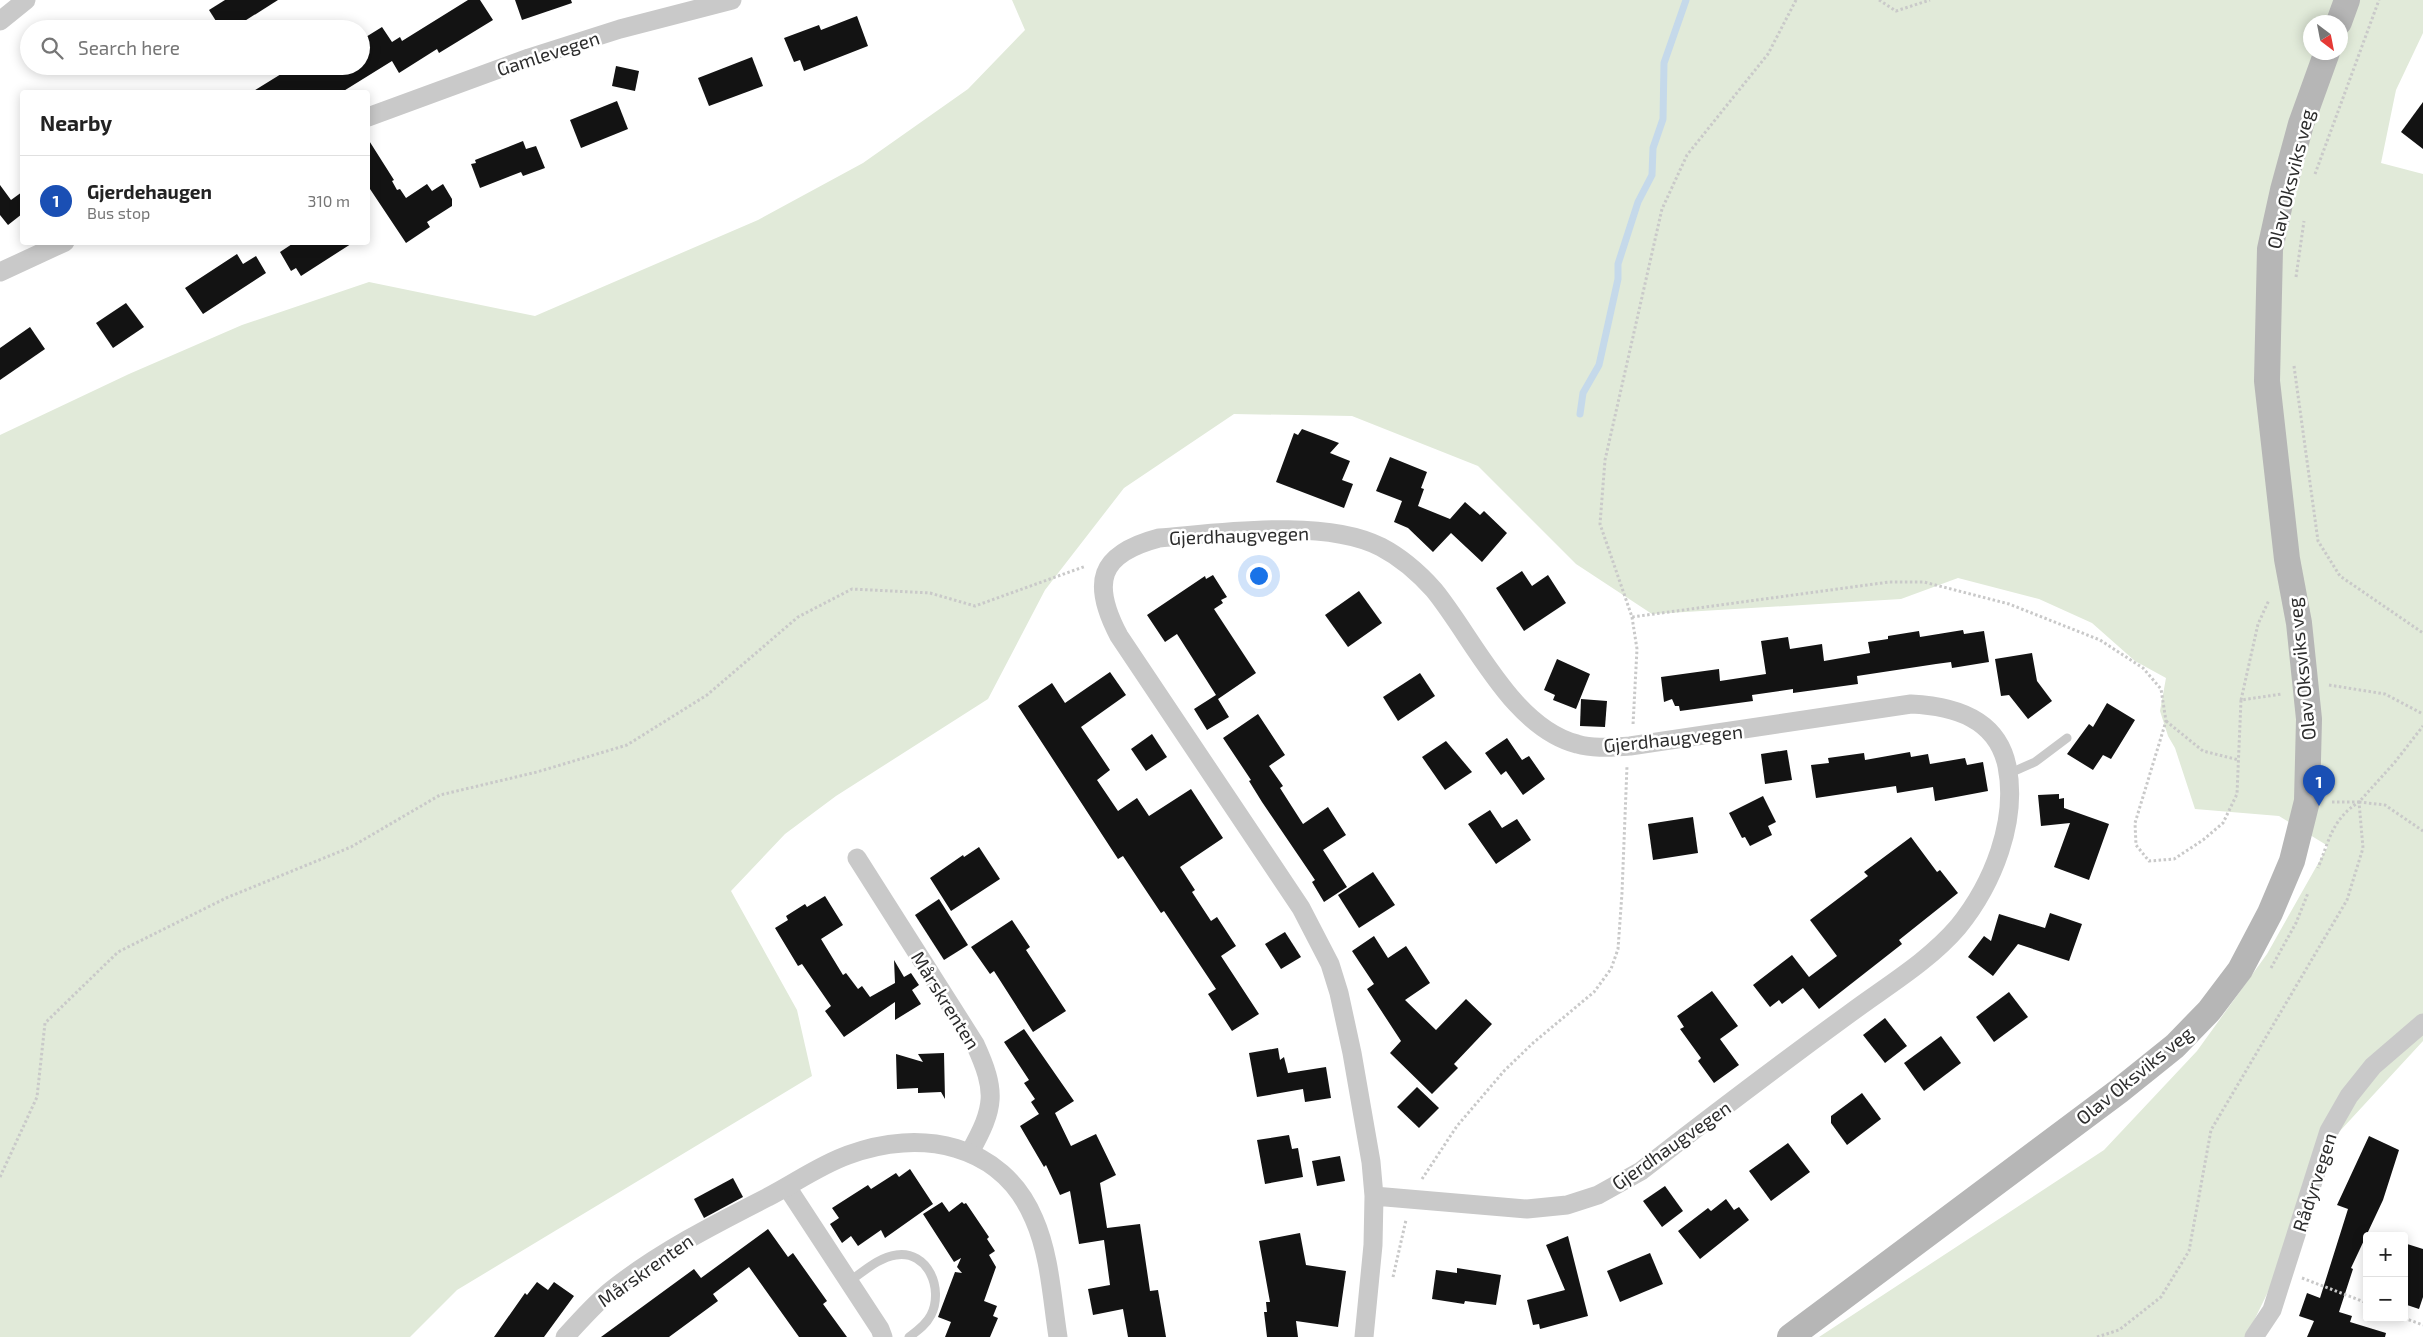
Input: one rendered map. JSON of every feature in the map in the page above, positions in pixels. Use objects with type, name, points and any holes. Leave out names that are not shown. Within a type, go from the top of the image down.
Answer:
[{"type":"street","points":[[0,21],[26,0]]},
{"type":"street","name":"Gamlevegen","points":[[370,116],[529,58],[620,29],[732,0]]},
{"type":"street","points":[[2341,15],[2347,0]]},
{"type":"street","name":"Olav Oksviks veg","points":[[1790,1337],[2119,1092],[2176,1046],[2209,1011],[2240,970],[2270,913],[2292,860],[2307,801],[2309,719],[2299,623],[2287,559],[2266,381],[2270,249],[2283,190],[2301,124],[2324,60]]},
{"type":"street","points":[[0,272],[58,245]]},
{"type":"street","name":"Gjerdhaugvegen","points":[[1364,1337],[1373,1245],[1374,1196],[1371,1162],[1352,1053],[1339,993],[1330,964],[1301,908],[1129,652],[1108,615],[1103,596],[1104,576],[1110,564],[1120,554],[1140,543],[1159,538],[1290,530],[1338,534],[1379,546],[1419,573],[1434,590],[1503,687],[1536,724],[1556,737],[1578,744],[1604,748],[1630,746],[1911,704],[1938,705],[1964,713],[1987,728],[2004,754],[2008,774],[2010,806],[2003,841],[1984,887],[1957,927],[1935,949],[1881,992],[1641,1171],[1598,1195],[1567,1205],[1509,1208],[1374,1196]]},
{"type":"street","name":"Mårskrenten","points":[[857,858],[975,1044],[988,1073],[991,1102],[985,1126],[970,1152]]},
{"type":"street","name":"Rådyrvegen","points":[[2254,1337],[2272,1310],[2329,1131],[2349,1096],[2373,1066],[2423,1024]]},
{"type":"street","name":"Mårskrenten","points":[[565,1337],[612,1289],[704,1229],[849,1154],[883,1146],[913,1142],[941,1144],[970,1152],[993,1165],[1009,1180],[1024,1199],[1035,1220],[1047,1265],[1058,1337]]},
{"type":"street","points":[[787,1187],[880,1329],[883,1337]]},
{"type":"lane","points":[[2008,774],[2035,762],[2067,738]]},
{"type":"lane","points":[[848,1282],[894,1255],[908,1255],[917,1258],[924,1264],[935,1288],[935,1302],[931,1315],[920,1330],[909,1337]]},
{"type":"path","points":[[1392,1280],[1402,1233],[1413,1199],[1425,1172],[1457,1126],[1504,1071],[1533,1043],[1594,992],[1611,969],[1618,949],[1622,894],[1625,775],[1634,714],[1637,649],[1632,617],[1600,524],[1605,460],[1662,209],[1687,155],[1768,54],[1796,0]]},
{"type":"path","points":[[1879,0],[1896,12],[1930,0]]},
{"type":"path","points":[[2314,177],[2379,0]]},
{"type":"path","points":[[2295,282],[2305,213]]},
{"type":"path","points":[[2294,363],[2318,541],[2340,576],[2423,633]]},
{"type":"path","points":[[0,1177],[36,1097],[45,1023],[118,952],[226,898],[351,847],[440,795],[538,772],[627,745],[707,695],[798,617],[852,589],[930,593],[975,606],[1120,554]]},
{"type":"path","points":[[1632,617],[1889,582],[1924,582],[2009,604],[2100,640],[2143,668],[2161,689],[2166,720],[2135,822],[2136,845],[2149,861],[2174,858],[2203,840],[2223,823],[2237,794],[2241,700],[2258,624],[2287,559]]},
{"type":"path","points":[[2327,685],[2385,694],[2423,714]]},
{"type":"path","points":[[2241,700],[2287,694]]},
{"type":"path","points":[[2166,720],[2203,751],[2239,760]]},
{"type":"path","points":[[2316,871],[2334,828],[2344,811],[2359,802],[2395,762],[2423,726]]},
{"type":"path","points":[[2307,801],[2359,802],[2385,805],[2423,831]]},
{"type":"path","points":[[2097,1337],[2118,1330],[2160,1296],[2189,1251],[2212,1130],[2347,900],[2363,848],[2359,802]]},
{"type":"path","points":[[2267,975],[2296,923],[2310,888]]},
{"type":"path","points":[[2285,1272],[2363,1301]]},
{"type":"path","points":[[2408,1319],[2423,1325]]},
{"type":"green space","points":[[1012,0],[2423,0],[2423,33],[2396,90],[2381,163],[2423,174],[2423,1041],[2339,1132],[2286,1255],[2246,1337],[1819,1337],[2104,1150],[2197,1051],[2267,954],[2328,846],[2279,816],[2195,809],[2175,748],[2168,736],[2160,711],[2166,678],[2135,661],[2092,623],[2039,599],[1958,578],[1901,599],[1652,614],[1576,564],[1478,466],[1352,416],[1234,414],[1124,488],[1045,590],[988,699],[836,796],[785,834],[731,891],[797,1010],[812,1076],[457,1290],[410,1337],[0,1337],[0,435],[129,374],[242,325],[369,282],[535,316],[758,220],[863,163],[968,89],[1025,30]]},
{"type":"building","points":[[225,0],[278,0],[246,20],[215,20],[209,10]]},
{"type":"building","points":[[468,0],[480,0],[493,20],[439,53],[437,49],[399,73],[392,61],[370,75],[370,34],[382,27],[392,42],[400,37],[402,41]]},
{"type":"building","points":[[515,0],[571,0],[572,3],[522,20]]},
{"type":"building","points":[[857,16],[868,46],[804,71],[800,60],[794,62],[784,38],[819,25],[821,30]]},
{"type":"building","points":[[752,57],[763,86],[709,106],[698,78]]},
{"type":"building","points":[[616,66],[639,71],[635,91],[612,86]]},
{"type":"building","points":[[279,75],[369,75],[345,90],[255,90]]},
{"type":"building","points":[[617,101],[628,129],[581,148],[570,120]]},
{"type":"building","points":[[2423,102],[2423,149],[2401,132]]},
{"type":"building","points":[[523,141],[526,149],[536,146],[545,168],[523,176],[521,172],[480,188],[471,164],[476,163],[475,160]]},
{"type":"building","points":[[370,142],[394,180],[392,181],[397,190],[400,189],[406,198],[427,184],[432,191],[443,184],[452,199],[452,206],[427,222],[430,227],[406,243],[370,189]]},
{"type":"building","points":[[0,185],[11,200],[20,193],[20,216],[8,225],[0,215]]},
{"type":"building","points":[[290,245],[349,245],[301,276],[296,268],[291,271],[280,252]]},
{"type":"building","points":[[237,254],[243,264],[256,256],[266,273],[203,314],[185,288]]},
{"type":"building","points":[[126,303],[144,327],[113,348],[96,323]]},
{"type":"building","points":[[30,327],[45,349],[0,380],[0,348]]},
{"type":"building","points":[[1302,429],[1339,443],[1330,453],[1350,461],[1342,480],[1353,484],[1344,508],[1276,482],[1294,433],[1298,435]]},
{"type":"building","points":[[1390,457],[1427,472],[1421,488],[1424,489],[1418,506],[1450,519],[1465,502],[1480,515],[1484,511],[1507,533],[1482,562],[1451,533],[1433,552],[1408,528],[1394,522],[1402,501],[1376,491]]},
{"type":"building","points":[[1522,571],[1532,586],[1548,575],[1566,603],[1524,631],[1496,588]]},
{"type":"building","points":[[1213,575],[1227,597],[1221,600],[1223,603],[1214,609],[1256,673],[1218,699],[1229,717],[1207,730],[1194,709],[1216,695],[1177,634],[1165,642],[1147,615],[1205,576],[1206,579]]},
{"type":"building","points":[[1359,591],[1382,623],[1348,647],[1325,615]]},
{"type":"building","points":[[1963,630],[1964,634],[1984,631],[1989,662],[1952,668],[1951,662],[1857,676],[1858,684],[1793,693],[1793,689],[1752,695],[1753,701],[1680,711],[1679,706],[1675,706],[1672,699],[1664,702],[1661,677],[1719,669],[1720,681],[1766,674],[1761,641],[1788,637],[1790,649],[1822,644],[1824,661],[1870,653],[1868,642],[1888,639],[1888,636],[1919,631],[1920,637]]},
{"type":"building","points":[[2032,653],[2037,681],[2052,701],[2028,719],[2009,695],[2001,696],[1995,659]]},
{"type":"building","points":[[1557,659],[1590,674],[1576,709],[1553,700],[1555,695],[1544,690]]},
{"type":"building","points":[[1110,672],[1126,695],[1081,727],[1110,770],[1097,780],[1118,811],[1137,798],[1149,816],[1191,789],[1223,838],[1180,867],[1195,890],[1192,892],[1211,921],[1217,917],[1236,946],[1221,956],[1259,1014],[1232,1031],[1208,994],[1216,989],[1164,911],[1161,913],[1123,856],[1118,859],[1018,706],[1052,683],[1065,703]]},
{"type":"building","points":[[1420,673],[1435,696],[1398,721],[1383,697]]},
{"type":"building","points":[[1581,699],[1607,701],[1605,727],[1580,726]]},
{"type":"building","points":[[2107,703],[2135,720],[2111,759],[2103,755],[2093,770],[2067,754],[2089,724],[2093,727]]},
{"type":"building","points":[[1258,714],[1285,755],[1269,766],[1283,786],[1280,788],[1303,824],[1328,807],[1346,835],[1323,850],[1347,887],[1324,902],[1312,882],[1315,880],[1262,802],[1249,781],[1251,780],[1223,738]]},
{"type":"building","points":[[1152,734],[1167,757],[1146,771],[1131,749]]},
{"type":"building","points":[[1507,738],[1522,760],[1529,756],[1545,779],[1523,795],[1506,771],[1501,775],[1485,753]]},
{"type":"building","points":[[1446,741],[1472,772],[1445,790],[1422,757]]},
{"type":"building","points":[[1787,750],[1792,780],[1765,784],[1761,754]]},
{"type":"building","points":[[1910,752],[1911,757],[1928,754],[1930,764],[1965,758],[1967,765],[1983,762],[1988,791],[1935,801],[1933,787],[1897,793],[1896,786],[1816,798],[1811,765],[1829,763],[1828,758],[1864,753],[1865,760]]},
{"type":"building","points":[[2059,794],[2059,799],[2064,798],[2064,808],[2109,824],[2089,880],[2054,867],[2070,823],[2041,826],[2038,795]]},
{"type":"building","points":[[1763,796],[1776,822],[1768,826],[1772,835],[1750,846],[1745,837],[1742,838],[1729,813]]},
{"type":"building","points":[[1490,810],[1502,828],[1517,819],[1531,840],[1496,864],[1468,824]]},
{"type":"building","points":[[1693,817],[1698,853],[1653,860],[1648,824]]},
{"type":"building","points":[[1911,837],[1937,872],[1940,870],[1958,893],[1899,940],[1902,944],[1819,1009],[1803,988],[1782,1004],[1779,1000],[1770,1007],[1753,985],[1792,955],[1809,977],[1837,956],[1810,920],[1868,876],[1864,872]]},
{"type":"building","points":[[979,847],[1000,879],[951,911],[930,878],[963,855],[964,857]]},
{"type":"building","points":[[1373,872],[1395,905],[1359,928],[1338,895]]},
{"type":"building","points":[[825,896],[843,925],[821,939],[843,975],[846,973],[858,989],[862,986],[870,997],[895,983],[894,960],[904,977],[911,973],[919,985],[912,990],[921,1004],[895,1020],[895,1002],[844,1037],[825,1011],[831,1006],[802,964],[798,966],[775,928],[788,920],[786,916],[805,904],[807,907]]},
{"type":"building","points":[[939,899],[968,945],[944,960],[915,915]]},
{"type":"building","points":[[2050,913],[2082,924],[2069,961],[2018,944],[1993,976],[1968,957],[1984,936],[1991,941],[1999,914],[2045,928]]},
{"type":"building","points":[[1012,920],[1030,947],[1026,950],[1066,1011],[1033,1032],[994,971],[990,974],[971,947]]},
{"type":"building","points":[[1285,932],[1301,957],[1281,969],[1265,944]]},
{"type":"building","points":[[1374,936],[1388,958],[1406,946],[1430,983],[1405,1000],[1436,1030],[1466,999],[1492,1024],[1454,1064],[1458,1068],[1432,1094],[1390,1053],[1401,1041],[1367,989],[1374,984],[1352,951]]},
{"type":"building","points":[[1712,991],[1738,1026],[1720,1039],[1739,1065],[1714,1083],[1698,1061],[1701,1058],[1680,1029],[1684,1027],[1677,1016]]},
{"type":"building","points":[[2009,992],[2028,1017],[1994,1042],[1976,1017]]},
{"type":"building","points":[[1885,1018],[1907,1046],[1885,1063],[1863,1035]]},
{"type":"building","points":[[1024,1029],[1074,1101],[1055,1113],[1071,1146],[1096,1134],[1116,1175],[1100,1183],[1107,1228],[1140,1224],[1150,1291],[1158,1290],[1166,1337],[1128,1337],[1123,1309],[1093,1315],[1088,1289],[1110,1285],[1104,1240],[1079,1244],[1070,1191],[1060,1195],[1046,1165],[1044,1167],[1020,1126],[1039,1114],[1031,1102],[1035,1099],[1024,1083],[1029,1080],[1004,1042]]},
{"type":"building","points":[[1941,1036],[1961,1063],[1924,1091],[1904,1063]]},
{"type":"building","points":[[1278,1048],[1280,1060],[1284,1057],[1288,1073],[1326,1067],[1331,1098],[1305,1102],[1303,1089],[1257,1097],[1249,1053]]},
{"type":"building","points":[[944,1053],[945,1099],[941,1092],[918,1093],[918,1088],[897,1089],[896,1054],[923,1062],[918,1054]]},
{"type":"building","points":[[1417,1087],[1439,1108],[1419,1128],[1397,1107]]},
{"type":"building","points":[[1862,1093],[1881,1119],[1847,1145],[1831,1123],[1831,1116]]},
{"type":"building","points":[[1289,1135],[1292,1149],[1298,1148],[1303,1177],[1265,1184],[1257,1140]]},
{"type":"building","points":[[2369,1136],[2399,1150],[2383,1200],[2368,1232],[2363,1232],[2363,1242],[2351,1268],[2353,1269],[2339,1312],[2352,1316],[2350,1322],[2386,1333],[2385,1337],[2307,1337],[2314,1321],[2299,1316],[2307,1293],[2320,1298],[2348,1209],[2337,1205]]},
{"type":"building","points":[[1788,1143],[1810,1172],[1771,1201],[1749,1171]]},
{"type":"building","points":[[1340,1156],[1345,1181],[1317,1186],[1312,1161]]},
{"type":"building","points":[[910,1169],[933,1204],[885,1238],[881,1230],[858,1246],[851,1236],[842,1243],[830,1224],[839,1218],[832,1208],[868,1185],[871,1189],[896,1173],[899,1177]]},
{"type":"building","points":[[733,1178],[743,1197],[704,1218],[694,1199]]},
{"type":"building","points":[[1665,1186],[1683,1211],[1662,1227],[1643,1201]]},
{"type":"building","points":[[1726,1199],[1734,1210],[1739,1207],[1749,1220],[1700,1259],[1678,1231],[1708,1208],[1711,1211]]},
{"type":"building","points":[[942,1202],[949,1212],[962,1202],[966,1203],[989,1237],[987,1239],[995,1251],[989,1255],[996,1267],[984,1301],[997,1306],[993,1316],[998,1318],[990,1337],[945,1337],[951,1322],[938,1317],[955,1272],[962,1273],[957,1267],[961,1258],[954,1262],[923,1214]]},
{"type":"building","points":[[768,1229],[788,1257],[793,1253],[827,1301],[823,1304],[847,1337],[799,1337],[749,1267],[713,1294],[718,1301],[669,1337],[601,1337],[694,1269],[701,1278]]},
{"type":"building","points":[[1300,1233],[1306,1265],[1346,1271],[1338,1327],[1296,1321],[1298,1337],[1267,1337],[1264,1312],[1267,1312],[1266,1302],[1270,1302],[1259,1241]]},
{"type":"building","points":[[1568,1236],[1588,1316],[1540,1329],[1539,1324],[1533,1325],[1527,1300],[1565,1290],[1546,1245]]},
{"type":"building","points":[[2408,1244],[2423,1249],[2423,1297],[2419,1309],[2408,1305]]},
{"type":"building","points":[[1650,1253],[1663,1284],[1620,1302],[1607,1271]]},
{"type":"building","points":[[1457,1268],[1501,1275],[1496,1305],[1465,1301],[1464,1304],[1432,1299],[1436,1270],[1457,1273]]},
{"type":"building","points":[[537,1282],[548,1290],[554,1282],[574,1296],[544,1337],[494,1337],[525,1293],[527,1295]]},
{"type":"waterway","points":[[1580,414],[1583,393],[1599,365],[1618,279],[1618,264],[1638,202],[1652,175],[1653,148],[1663,119],[1664,63],[1686,0]]},
{"type":"place","name":"Gjerdehaugen","points":[[2319,806]]}]
